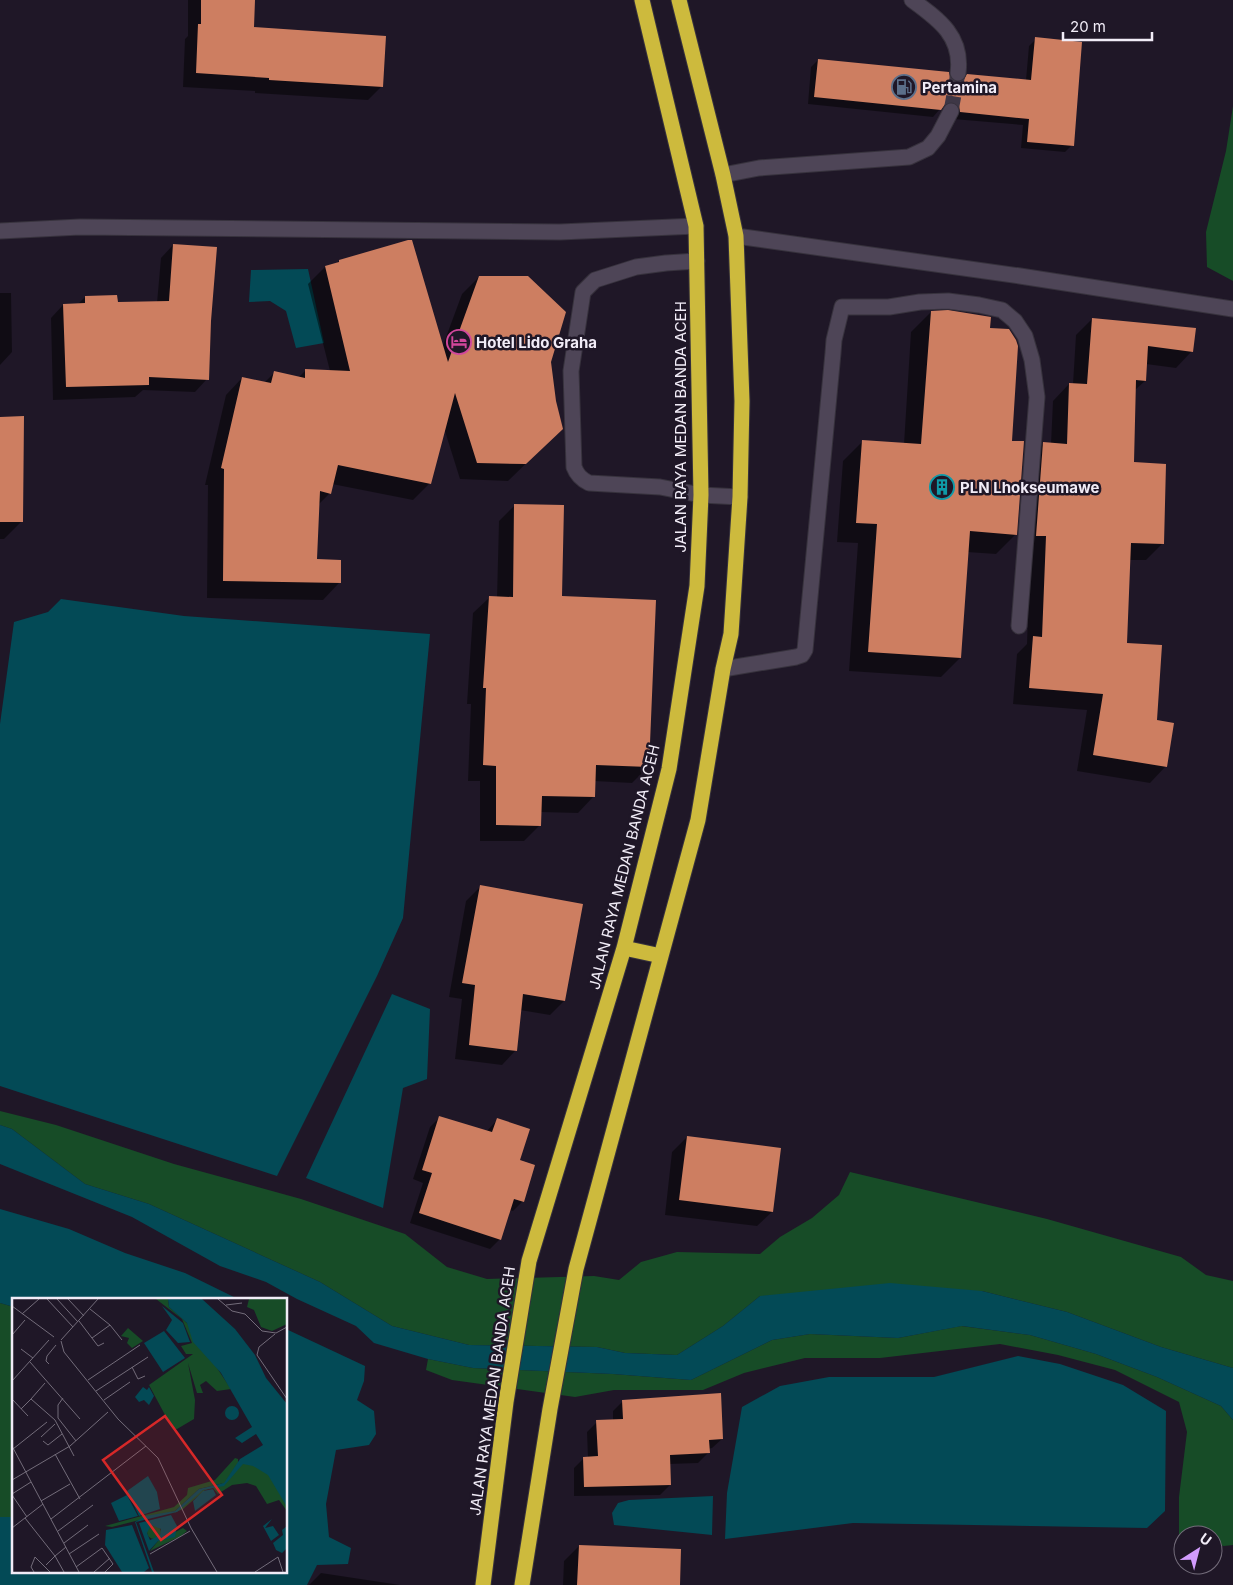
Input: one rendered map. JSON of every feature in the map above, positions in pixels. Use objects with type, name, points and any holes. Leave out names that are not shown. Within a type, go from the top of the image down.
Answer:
[{"type":"highway","name":"JALAN RAYA MEDAN BANDA ACEH","points":[[483,1585],[506,1402],[529,1261],[624,948],[669,768],[697,586],[701,495],[696,226],[642,0]]},
{"type":"highway","points":[[522,1585],[550,1409],[576,1269],[698,820],[723,669],[731,634],[740,497],[742,402],[736,236],[723,175],[679,0]]},
{"type":"highway","points":[[624,948],[661,956]]},
{"type":"street","points":[[912,0],[940,20],[949,30],[956,48],[958,73]]},
{"type":"street","points":[[723,175],[759,168],[909,157],[928,148],[938,136],[951,111]]},
{"type":"street","points":[[0,231],[80,227],[560,232],[696,226]]},
{"type":"street","points":[[736,236],[1020,276],[1233,309]]},
{"type":"street","points":[[697,261],[636,267],[595,280],[583,292],[571,371],[574,467],[582,480],[589,483],[660,488],[701,495],[740,497]]},
{"type":"street","points":[[723,669],[796,657],[802,655],[805,650],[834,340],[842,308],[889,308],[920,302],[979,305],[1002,310],[1015,321],[1025,336],[1032,360],[1037,397],[1019,626]]},
{"type":"green space","points":[[1233,106],[1233,281],[1207,267],[1206,232],[1226,151]]},
{"type":"green space","points":[[0,1111],[56,1125],[174,1164],[301,1199],[405,1234],[447,1267],[487,1279],[594,1276],[619,1280],[641,1262],[677,1252],[760,1254],[780,1237],[812,1218],[839,1195],[850,1172],[1047,1219],[1181,1257],[1206,1275],[1233,1281],[1233,1368],[1161,1347],[1067,1312],[982,1291],[760,1296],[723,1326],[677,1355],[625,1353],[597,1347],[469,1345],[392,1326],[320,1282],[149,1204],[85,1184],[12,1129],[0,1125]]},
{"type":"green space","points":[[0,1303],[12,1306],[12,1517],[0,1517]]},
{"type":"green space","points":[[961,1326],[1030,1335],[1096,1354],[1157,1377],[1221,1406],[1233,1420],[1233,1545],[1223,1546],[1223,1525],[1179,1525],[1179,1497],[1187,1432],[1179,1402],[1115,1370],[1058,1355],[1000,1344],[880,1358],[805,1358],[744,1373],[703,1390],[614,1390],[575,1397],[452,1380],[426,1370],[428,1359],[473,1368],[613,1374],[691,1380],[772,1340],[810,1334],[898,1338]]},
{"type":"water","points":[[308,269],[324,343],[296,348],[286,311],[270,301],[249,302],[251,270]]},
{"type":"water","points":[[61,599],[184,616],[430,634],[403,918],[377,976],[277,1176],[0,1086],[0,724],[14,622],[48,612]]},
{"type":"water","points":[[392,994],[430,1009],[427,1079],[403,1088],[383,1208],[306,1178]]},
{"type":"water","points":[[0,1125],[12,1129],[85,1184],[149,1204],[320,1282],[392,1326],[469,1345],[597,1347],[625,1353],[677,1355],[723,1326],[760,1296],[890,1283],[982,1291],[1067,1312],[1161,1347],[1233,1368],[1233,1420],[1221,1406],[1157,1377],[1096,1354],[1030,1335],[962,1326],[898,1338],[810,1334],[772,1340],[691,1380],[613,1374],[473,1368],[428,1359],[374,1343],[356,1326],[297,1299],[266,1282],[220,1266],[132,1217],[0,1164]]},
{"type":"water","points":[[0,1209],[69,1229],[125,1253],[185,1273],[236,1298],[12,1298],[12,1306],[0,1303]]},
{"type":"water","points":[[288,1330],[365,1366],[364,1381],[357,1400],[374,1411],[376,1434],[369,1445],[336,1450],[326,1504],[329,1537],[351,1548],[348,1564],[317,1565],[307,1585],[0,1585],[0,1517],[12,1517],[12,1572],[288,1572]]},
{"type":"water","points":[[1018,1356],[1060,1364],[1123,1385],[1166,1411],[1165,1511],[1147,1528],[853,1523],[725,1539],[727,1493],[742,1407],[780,1386],[829,1377],[934,1377]]},
{"type":"water","points":[[713,1496],[712,1535],[614,1525],[612,1513],[618,1503],[629,1500]]},
{"type":"building","points":[[201,0],[255,0],[254,27],[386,36],[383,87],[269,80],[269,78],[196,73],[198,24],[201,24]]},
{"type":"building","points":[[1035,37],[1082,42],[1074,146],[1027,142],[1029,119],[960,112],[959,106],[951,102],[946,103],[941,110],[814,97],[818,59],[949,72],[950,78],[957,82],[963,81],[967,74],[1031,80]]},
{"type":"building","points":[[412,240],[448,362],[479,276],[528,276],[566,312],[551,362],[556,401],[563,429],[526,464],[477,463],[455,393],[431,484],[338,465],[331,494],[320,491],[317,559],[341,560],[341,583],[223,581],[224,469],[221,468],[242,377],[271,383],[274,371],[305,378],[305,369],[350,371],[325,266],[339,262],[339,260]]},
{"type":"building","points":[[173,244],[217,247],[211,321],[209,380],[149,377],[149,385],[66,387],[63,304],[85,303],[85,296],[117,295],[118,302],[169,301]]},
{"type":"building","name":"PLN Lhokseumawe","points":[[948,310],[991,317],[990,328],[1009,329],[1018,346],[1012,441],[1024,441],[1017,535],[970,531],[961,658],[868,652],[877,524],[856,523],[862,440],[921,444],[931,311]]},
{"type":"building","points":[[1092,318],[1196,328],[1193,352],[1148,346],[1146,381],[1136,380],[1134,462],[1166,464],[1164,544],[1131,543],[1127,643],[1162,645],[1157,720],[1174,723],[1167,767],[1093,755],[1103,694],[1029,688],[1033,636],[1042,637],[1046,536],[1036,536],[1043,442],[1067,444],[1069,383],[1087,384]]},
{"type":"building","points":[[24,416],[23,522],[0,522],[0,417]]},
{"type":"building","points":[[514,504],[564,505],[562,596],[656,600],[649,767],[596,765],[595,797],[542,796],[541,826],[496,825],[496,766],[483,765],[486,688],[483,688],[489,596],[513,597]]},
{"type":"building","points":[[480,885],[583,904],[565,1001],[523,994],[517,1051],[469,1045],[475,985],[462,983]]},
{"type":"building","points":[[439,1116],[492,1132],[497,1118],[530,1129],[520,1160],[535,1165],[524,1202],[514,1199],[501,1240],[419,1213],[432,1173],[422,1170]]},
{"type":"building","points":[[687,1136],[781,1148],[773,1212],[679,1200]]},
{"type":"building","points":[[721,1393],[723,1439],[709,1440],[710,1453],[670,1455],[671,1485],[584,1487],[583,1457],[598,1456],[596,1420],[623,1419],[622,1400]]},
{"type":"building","points":[[579,1545],[681,1549],[680,1585],[577,1585]]},
{"type":"tunnel","points":[[951,111],[958,73]]},
{"type":"place","name":"Pertamina","points":[[904,87]]},
{"type":"place","name":"Hotel Lido Graha","points":[[459,342]]},
{"type":"place","name":"PLN Lhokseumawe","points":[[942,487]]}]
